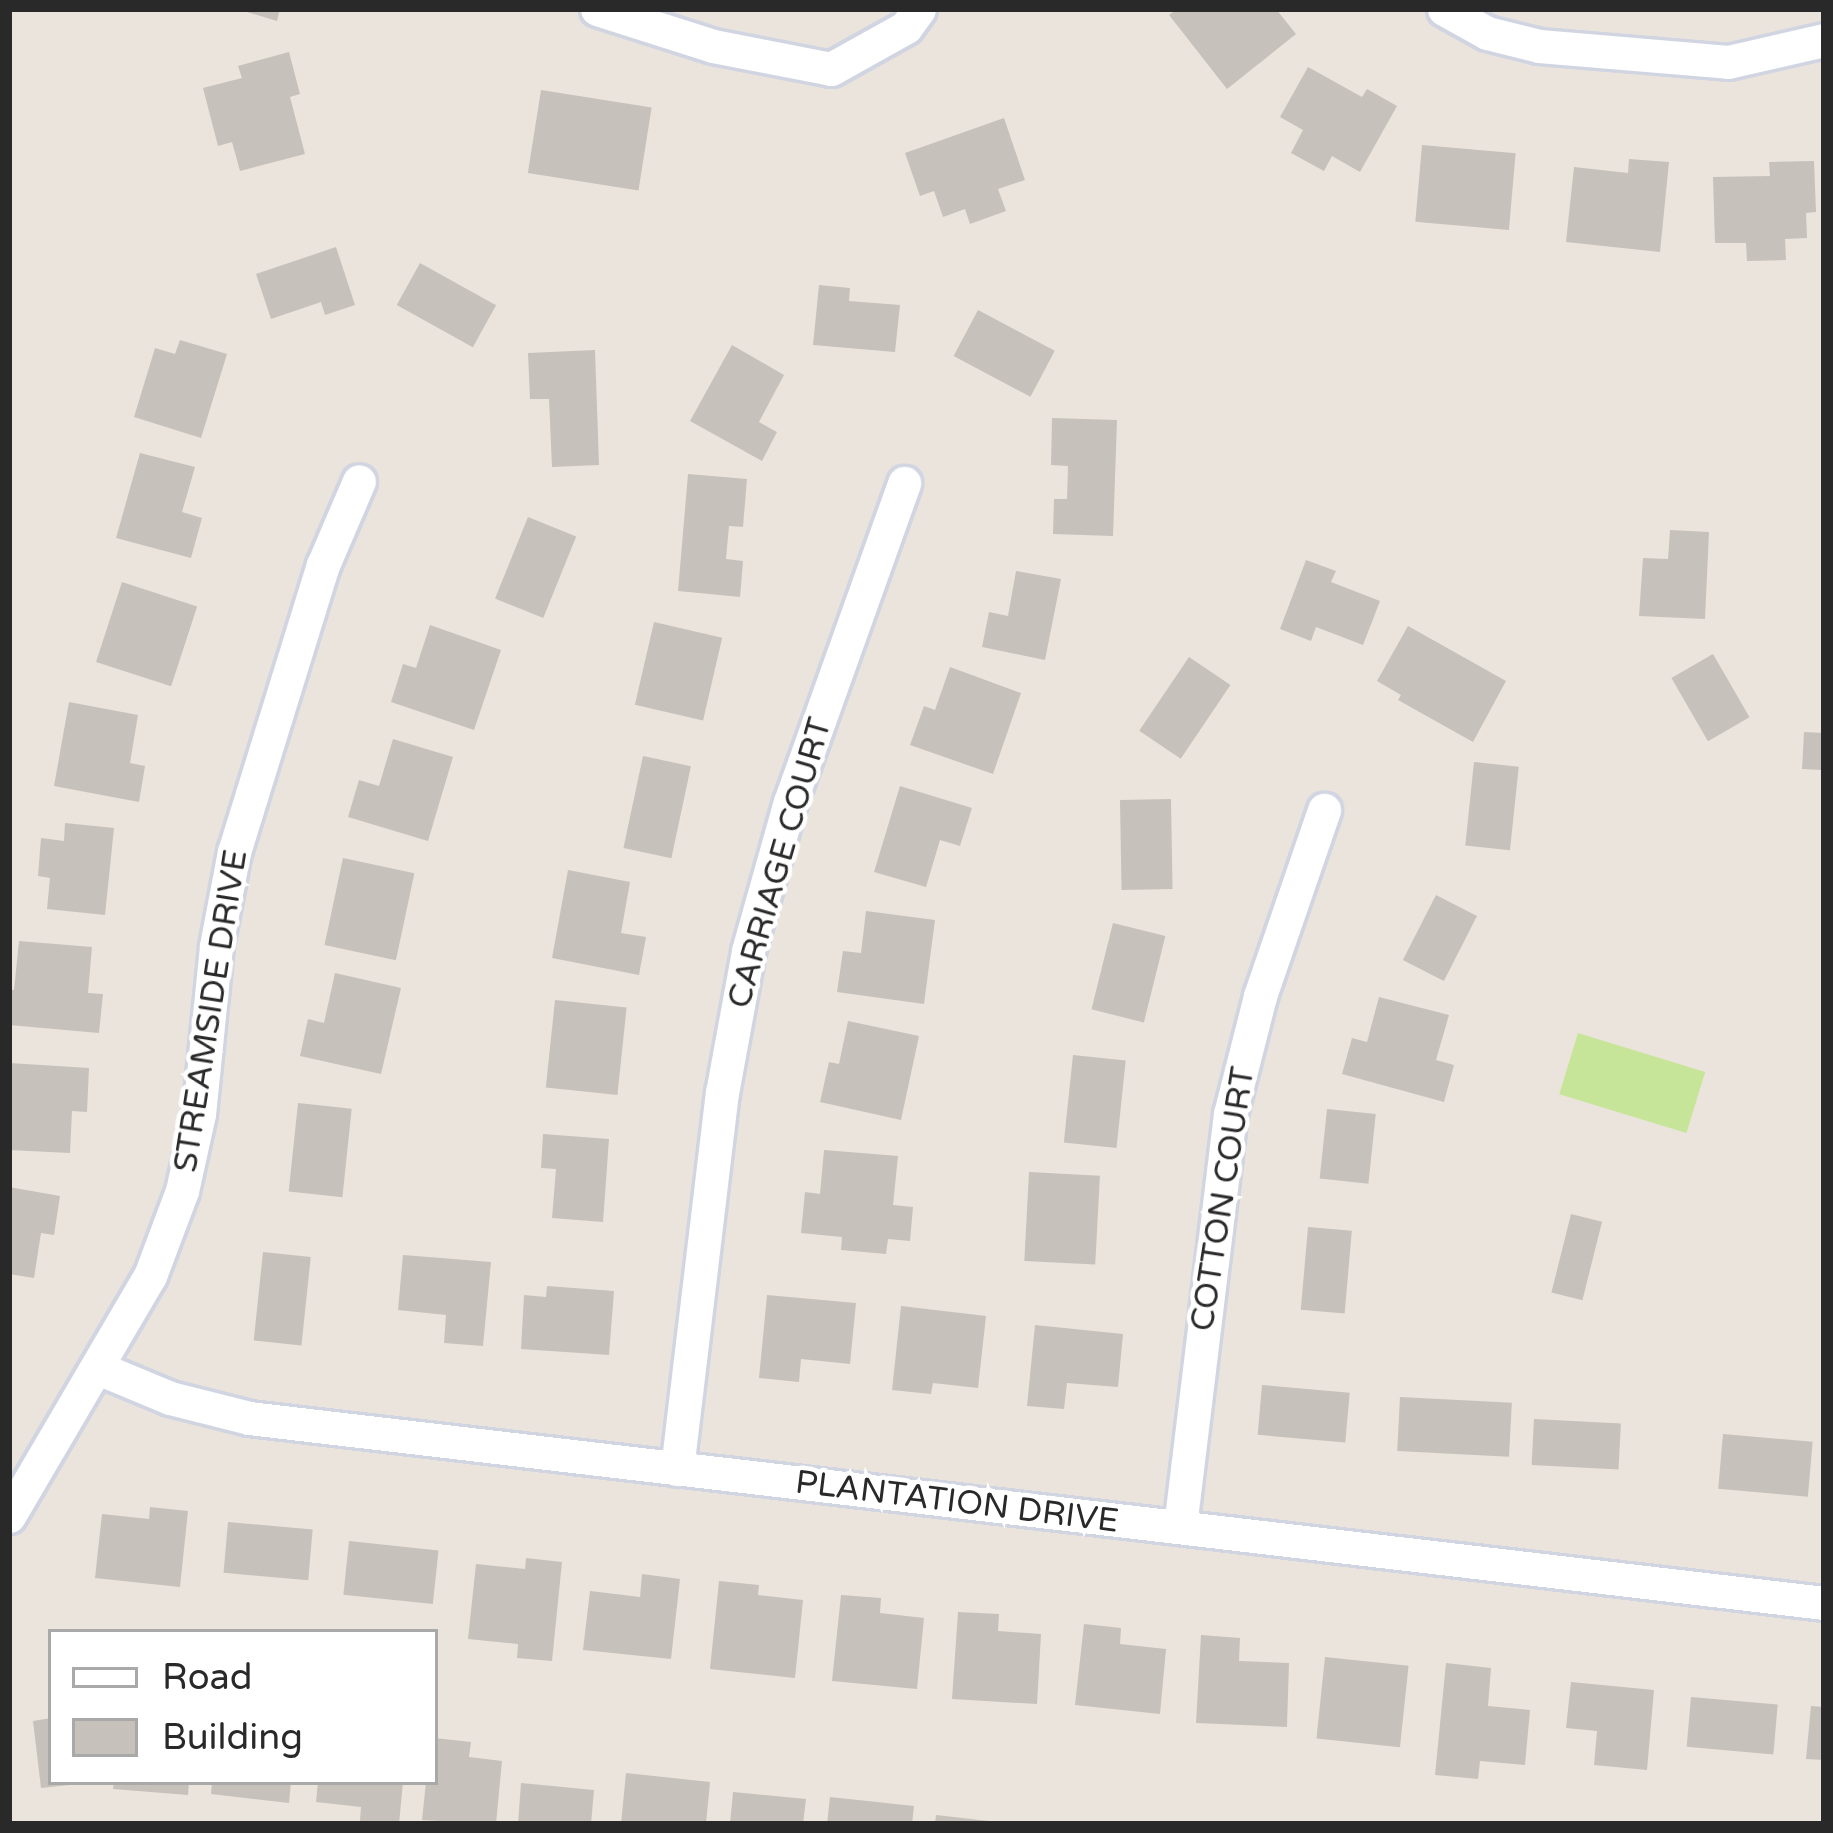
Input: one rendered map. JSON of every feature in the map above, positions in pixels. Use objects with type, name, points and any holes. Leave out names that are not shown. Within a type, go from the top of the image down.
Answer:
[{"type":"street","points":[[598,9],[713,46],[831,68],[906,27],[919,9]]},
{"type":"street","points":[[1444,9],[1486,33],[1539,46],[1728,62],[1824,40]]},
{"type":"street","name":"STREAMSIDE DRIVE","points":[[9,1516],[150,1276],[182,1191],[199,1114],[216,946],[233,852],[323,565],[359,482]]},
{"type":"street","name":"CARRIAGE COURT","points":[[677,1469],[722,1093],[748,951],[790,802],[904,483]]},
{"type":"street","name":"COTTON COURT","points":[[1180,1528],[1230,1114],[1260,996],[1324,810]]},
{"type":"street","name":"PLANTATION DRIVE","points":[[98,1368],[170,1398],[249,1418],[1824,1603]]},
{"type":"green space","points":[[1578,1033],[1705,1072],[1686,1133],[1559,1094]]},
{"type":"building","points":[[237,9],[280,9],[277,21]]},
{"type":"building","points":[[1177,9],[1276,9],[1296,34],[1227,89],[1169,15]]},
{"type":"building","points":[[289,52],[300,94],[290,97],[305,154],[240,171],[232,142],[218,146],[203,88],[242,78],[238,66]]},
{"type":"building","points":[[1308,67],[1362,97],[1367,89],[1397,106],[1360,172],[1332,156],[1324,171],[1291,153],[1303,130],[1280,117]]},
{"type":"building","points":[[541,90],[652,108],[638,190],[528,173]]},
{"type":"building","points":[[1004,118],[1025,180],[998,189],[1006,211],[970,224],[965,209],[943,217],[934,191],[920,196],[905,153]]},
{"type":"building","points":[[1422,145],[1516,153],[1509,230],[1415,222]]},
{"type":"building","points":[[1629,159],[1669,162],[1660,252],[1566,242],[1574,167],[1628,173]]},
{"type":"building","points":[[1814,161],[1816,212],[1806,213],[1807,238],[1785,239],[1786,260],[1747,261],[1746,243],[1715,243],[1713,177],[1770,176],[1769,162]]},
{"type":"building","points":[[336,247],[355,305],[325,315],[321,302],[271,319],[256,274]]},
{"type":"building","points":[[420,263],[496,305],[473,347],[397,305]]},
{"type":"building","points":[[819,285],[850,288],[849,301],[900,305],[895,352],[813,345]]},
{"type":"building","points":[[978,310],[1055,351],[1030,397],[954,356]]},
{"type":"building","points":[[180,340],[227,354],[201,438],[134,417],[155,348],[175,354]]},
{"type":"building","points":[[732,345],[784,375],[759,422],[777,432],[762,461],[690,421]]},
{"type":"building","points":[[595,350],[599,465],[552,467],[549,399],[530,399],[528,353]]},
{"type":"building","points":[[1052,418],[1117,420],[1113,536],[1053,534],[1054,499],[1067,499],[1068,466],[1051,465]]},
{"type":"building","points":[[140,453],[195,467],[182,512],[202,518],[191,558],[116,538]]},
{"type":"building","points":[[688,474],[747,479],[743,527],[729,526],[726,559],[743,561],[740,597],[678,591]]},
{"type":"building","points":[[528,517],[576,536],[543,618],[495,599]]},
{"type":"building","points":[[1670,530],[1709,532],[1705,619],[1639,616],[1643,558],[1668,559]]},
{"type":"building","points":[[1306,560],[1336,571],[1331,582],[1380,601],[1363,645],[1316,627],[1311,641],[1280,629]]},
{"type":"building","points":[[1016,571],[1061,579],[1045,660],[982,647],[989,612],[1008,616]]},
{"type":"building","points":[[122,582],[197,606],[171,686],[96,662]]},
{"type":"building","points":[[654,622],[722,638],[703,721],[635,705]]},
{"type":"building","points":[[430,625],[501,650],[474,730],[391,702],[403,664],[416,668]]},
{"type":"building","points":[[1408,626],[1506,681],[1473,742],[1398,700],[1401,695],[1377,681]]},
{"type":"building","points":[[1713,654],[1750,717],[1708,741],[1671,678]]},
{"type":"building","points":[[1189,657],[1230,685],[1181,759],[1139,731]]},
{"type":"building","points":[[950,667],[1021,693],[993,774],[910,745],[924,706],[935,710]]},
{"type":"building","points":[[69,702],[138,715],[130,763],[145,766],[139,802],[54,786]]},
{"type":"building","points":[[1804,732],[1824,733],[1822,770],[1802,769]]},
{"type":"building","points":[[393,739],[453,757],[428,841],[348,817],[359,780],[379,786]]},
{"type":"building","points":[[643,756],[691,766],[671,858],[623,848]]},
{"type":"building","points":[[1474,762],[1519,767],[1510,850],[1465,846]]},
{"type":"building","points":[[900,786],[972,808],[960,846],[940,840],[926,887],[874,872]]},
{"type":"building","points":[[1171,799],[1173,889],[1122,890],[1120,800]]},
{"type":"building","points":[[65,823],[114,828],[105,915],[47,909],[50,878],[38,876],[41,838],[64,841]]},
{"type":"building","points":[[343,858],[414,873],[396,960],[324,945]]},
{"type":"building","points":[[568,870],[630,882],[621,933],[646,937],[639,975],[552,958]]},
{"type":"building","points":[[1436,895],[1477,916],[1444,981],[1403,960]]},
{"type":"building","points":[[866,911],[935,920],[924,1004],[837,992],[843,951],[861,953]]},
{"type":"building","points":[[1113,923],[1165,936],[1144,1022],[1091,1009]]},
{"type":"building","points":[[19,941],[92,947],[88,993],[103,994],[99,1033],[9,1025],[9,989],[14,990]]},
{"type":"building","points":[[335,973],[401,988],[381,1074],[300,1056],[308,1019],[324,1023]]},
{"type":"building","points":[[1379,997],[1449,1015],[1436,1060],[1454,1065],[1444,1102],[1342,1074],[1352,1038],[1367,1042]]},
{"type":"building","points":[[555,1000],[627,1008],[617,1095],[546,1088]]},
{"type":"building","points":[[848,1021],[919,1036],[901,1120],[820,1102],[829,1062],[839,1064]]},
{"type":"building","points":[[1073,1055],[1126,1061],[1117,1148],[1064,1143]]},
{"type":"building","points":[[9,1063],[89,1068],[87,1112],[72,1111],[70,1153],[9,1150]]},
{"type":"building","points":[[298,1103],[352,1109],[342,1197],[289,1192]]},
{"type":"building","points":[[1327,1109],[1376,1114],[1368,1184],[1320,1179]]},
{"type":"building","points":[[543,1134],[609,1139],[603,1222],[552,1218],[556,1169],[541,1168]]},
{"type":"building","points":[[824,1150],[898,1156],[893,1205],[913,1207],[910,1241],[888,1239],[886,1254],[841,1250],[842,1237],[801,1233],[805,1192],[820,1194]]},
{"type":"building","points":[[1029,1172],[1100,1176],[1095,1265],[1024,1261]]},
{"type":"building","points":[[9,1187],[60,1196],[54,1235],[41,1233],[34,1278],[9,1274]]},
{"type":"building","points":[[1571,1214],[1602,1222],[1582,1300],[1551,1293]]},
{"type":"building","points":[[1308,1227],[1352,1231],[1345,1314],[1301,1310]]},
{"type":"building","points":[[263,1252],[311,1257],[301,1346],[254,1341]]},
{"type":"building","points":[[403,1255],[491,1262],[483,1346],[444,1343],[446,1315],[398,1310]]},
{"type":"building","points":[[547,1286],[614,1291],[609,1355],[521,1349],[524,1295],[546,1297]]},
{"type":"building","points":[[767,1295],[856,1303],[850,1364],[801,1359],[799,1382],[759,1378]]},
{"type":"building","points":[[901,1306],[986,1316],[978,1388],[933,1383],[931,1394],[892,1390]]},
{"type":"building","points":[[1035,1325],[1123,1334],[1118,1387],[1067,1383],[1064,1409],[1027,1406]]},
{"type":"building","points":[[1262,1385],[1350,1393],[1345,1442],[1258,1435]]},
{"type":"building","points":[[1400,1397],[1512,1403],[1509,1457],[1397,1451]]},
{"type":"building","points":[[1534,1419],[1621,1424],[1618,1469],[1532,1465]]},
{"type":"building","points":[[1723,1434],[1813,1442],[1808,1497],[1718,1489]]},
{"type":"building","points":[[150,1507],[188,1511],[180,1587],[95,1578],[102,1514],[149,1519]]},
{"type":"building","points":[[228,1522],[313,1529],[308,1580],[224,1573]]},
{"type":"building","points":[[349,1541],[439,1550],[433,1604],[343,1595]]},
{"type":"building","points":[[526,1558],[562,1562],[552,1661],[517,1658],[518,1644],[468,1639],[476,1564],[525,1569]]},
{"type":"building","points":[[642,1574],[680,1579],[671,1659],[583,1650],[590,1591],[640,1597]]},
{"type":"building","points":[[719,1581],[759,1585],[758,1595],[803,1600],[795,1678],[710,1669]]},
{"type":"building","points":[[841,1595],[881,1598],[880,1613],[924,1618],[917,1689],[832,1681]]},
{"type":"building","points":[[958,1612],[999,1614],[998,1631],[1041,1634],[1037,1704],[952,1699]]},
{"type":"building","points":[[1084,1624],[1121,1628],[1120,1644],[1166,1649],[1160,1714],[1075,1705]]},
{"type":"building","points":[[1201,1635],[1240,1638],[1239,1661],[1289,1663],[1287,1727],[1196,1723]]},
{"type":"building","points":[[1325,1657],[1409,1666],[1400,1747],[1316,1739]]},
{"type":"building","points":[[1446,1663],[1491,1668],[1488,1706],[1530,1710],[1525,1765],[1480,1761],[1478,1779],[1435,1775]]},
{"type":"building","points":[[1571,1682],[1654,1690],[1647,1770],[1594,1765],[1597,1731],[1566,1728]]},
{"type":"building","points":[[1691,1697],[1778,1705],[1773,1754],[1687,1747]]},
{"type":"building","points":[[1811,1706],[1824,1707],[1824,1760],[1806,1759]]},
{"type":"building","points":[[48,1718],[48,1785],[69,1785],[41,1788],[33,1721]]},
{"type":"building","points":[[438,1738],[471,1742],[469,1757],[502,1761],[496,1824],[422,1820],[426,1785],[438,1785]]},
{"type":"building","points":[[626,1773],[710,1782],[706,1824],[621,1824]]},
{"type":"building","points":[[521,1783],[594,1790],[591,1824],[518,1824]]},
{"type":"building","points":[[114,1785],[189,1785],[188,1795],[113,1789]]},
{"type":"building","points":[[212,1785],[291,1785],[289,1803],[211,1794]]},
{"type":"building","points":[[318,1785],[403,1785],[399,1824],[360,1821],[361,1807],[316,1802]]},
{"type":"building","points":[[733,1792],[806,1799],[803,1824],[730,1824]]},
{"type":"building","points":[[830,1797],[914,1806],[912,1824],[827,1824]]},
{"type":"building","points":[[936,1815],[989,1821],[989,1824],[935,1824]]}]
